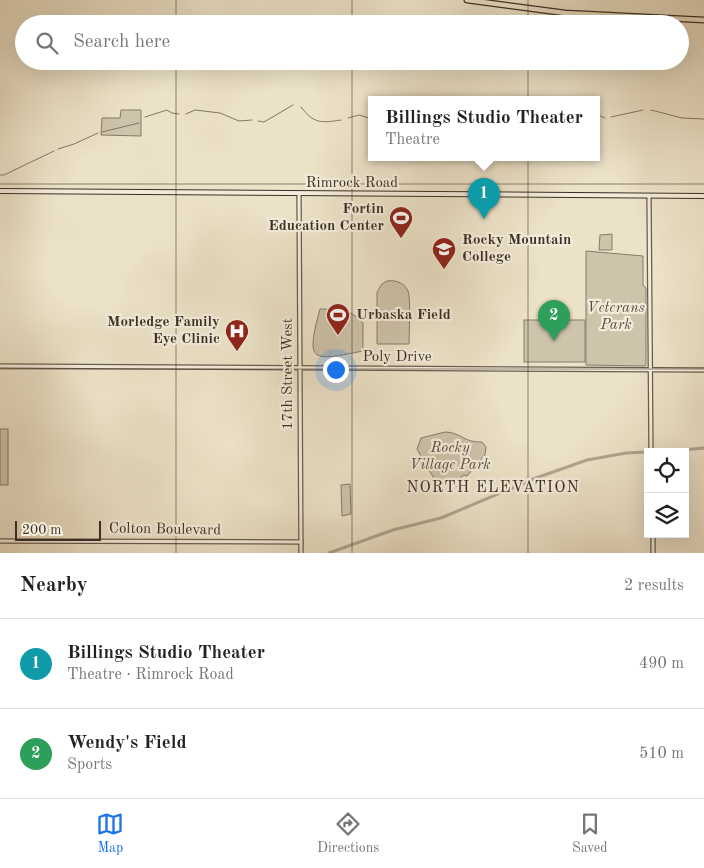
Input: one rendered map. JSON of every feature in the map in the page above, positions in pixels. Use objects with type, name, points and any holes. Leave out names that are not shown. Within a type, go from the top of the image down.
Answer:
[{"type":"highway","points":[[467,0],[565,13],[605,15]]},
{"type":"highway","points":[[689,19],[704,20]]},
{"type":"main road","name":"Rimrock Road","points":[[0,191],[704,196]]},
{"type":"street","name":"17th Street West","points":[[299,194],[301,553]]},
{"type":"street","points":[[649,196],[651,448]]},
{"type":"street","name":"Poly Drive","points":[[0,366],[704,370]]},
{"type":"street","points":[[653,538],[653,553]]},
{"type":"street","name":"Colton Boulevard","points":[[0,541],[301,542]]},
{"type":"green space","points":[[121,110],[141,110],[141,136],[101,135],[102,118],[120,118]]},
{"type":"green space","points":[[612,234],[612,250],[599,250],[600,235]]},
{"type":"green space","name":"Veterans Park","points":[[586,251],[643,256],[643,285],[646,288],[645,366],[586,365]]},
{"type":"green space","points":[[387,281],[399,282],[408,291],[410,309],[409,344],[377,344],[377,292],[382,284]]},
{"type":"green space","name":"Urbaska Field","points":[[320,309],[348,312],[363,323],[363,351],[323,357],[317,354],[314,349],[313,340]]},
{"type":"green space","points":[[524,320],[585,320],[585,362],[524,362]]},
{"type":"green space","points":[[0,429],[8,429],[8,485],[0,485]]},
{"type":"green space","name":"Rocky Village Park","points":[[450,432],[471,441],[482,442],[486,447],[485,455],[467,476],[461,477],[458,487],[436,482],[417,449],[421,438]]},
{"type":"green space","points":[[350,484],[351,514],[342,516],[341,485]]},
{"type":"waterway","points":[[258,121],[264,122],[293,105]]},
{"type":"waterway","points":[[301,107],[310,117],[318,121],[341,120]]},
{"type":"waterway","points":[[145,117],[167,110],[179,114]]},
{"type":"waterway","points":[[186,114],[195,110],[220,113],[239,121],[252,120]]},
{"type":"waterway","points":[[611,117],[643,110]]},
{"type":"waterway","points":[[651,110],[682,118],[704,119]]},
{"type":"waterway","points":[[348,118],[359,115],[368,118]]},
{"type":"waterway","points":[[600,116],[605,118]]},
{"type":"waterway","points":[[102,132],[139,123]]},
{"type":"waterway","points":[[58,149],[98,133]]},
{"type":"waterway","points":[[0,175],[4,175],[54,151]]},
{"type":"waterway","points":[[689,449],[704,448]]},
{"type":"waterway","points":[[329,553],[393,530],[441,518],[536,478],[587,460],[626,453],[644,452]]},
{"type":"place","name":"Billings Studio Theater","points":[[484,219]]},
{"type":"place","name":"Fortin Education Center","points":[[401,239]]},
{"type":"place","name":"Rocky Mountain College","points":[[444,270]]},
{"type":"place","name":"Urbaska Field","points":[[338,336]]},
{"type":"place","name":"Wendy's Field","points":[[554,341]]},
{"type":"place","name":"Morledge Family Eye Clinic","points":[[237,352]]},
{"type":"district","name":"NORTH ELEVATION","points":[[493,488]]}]
